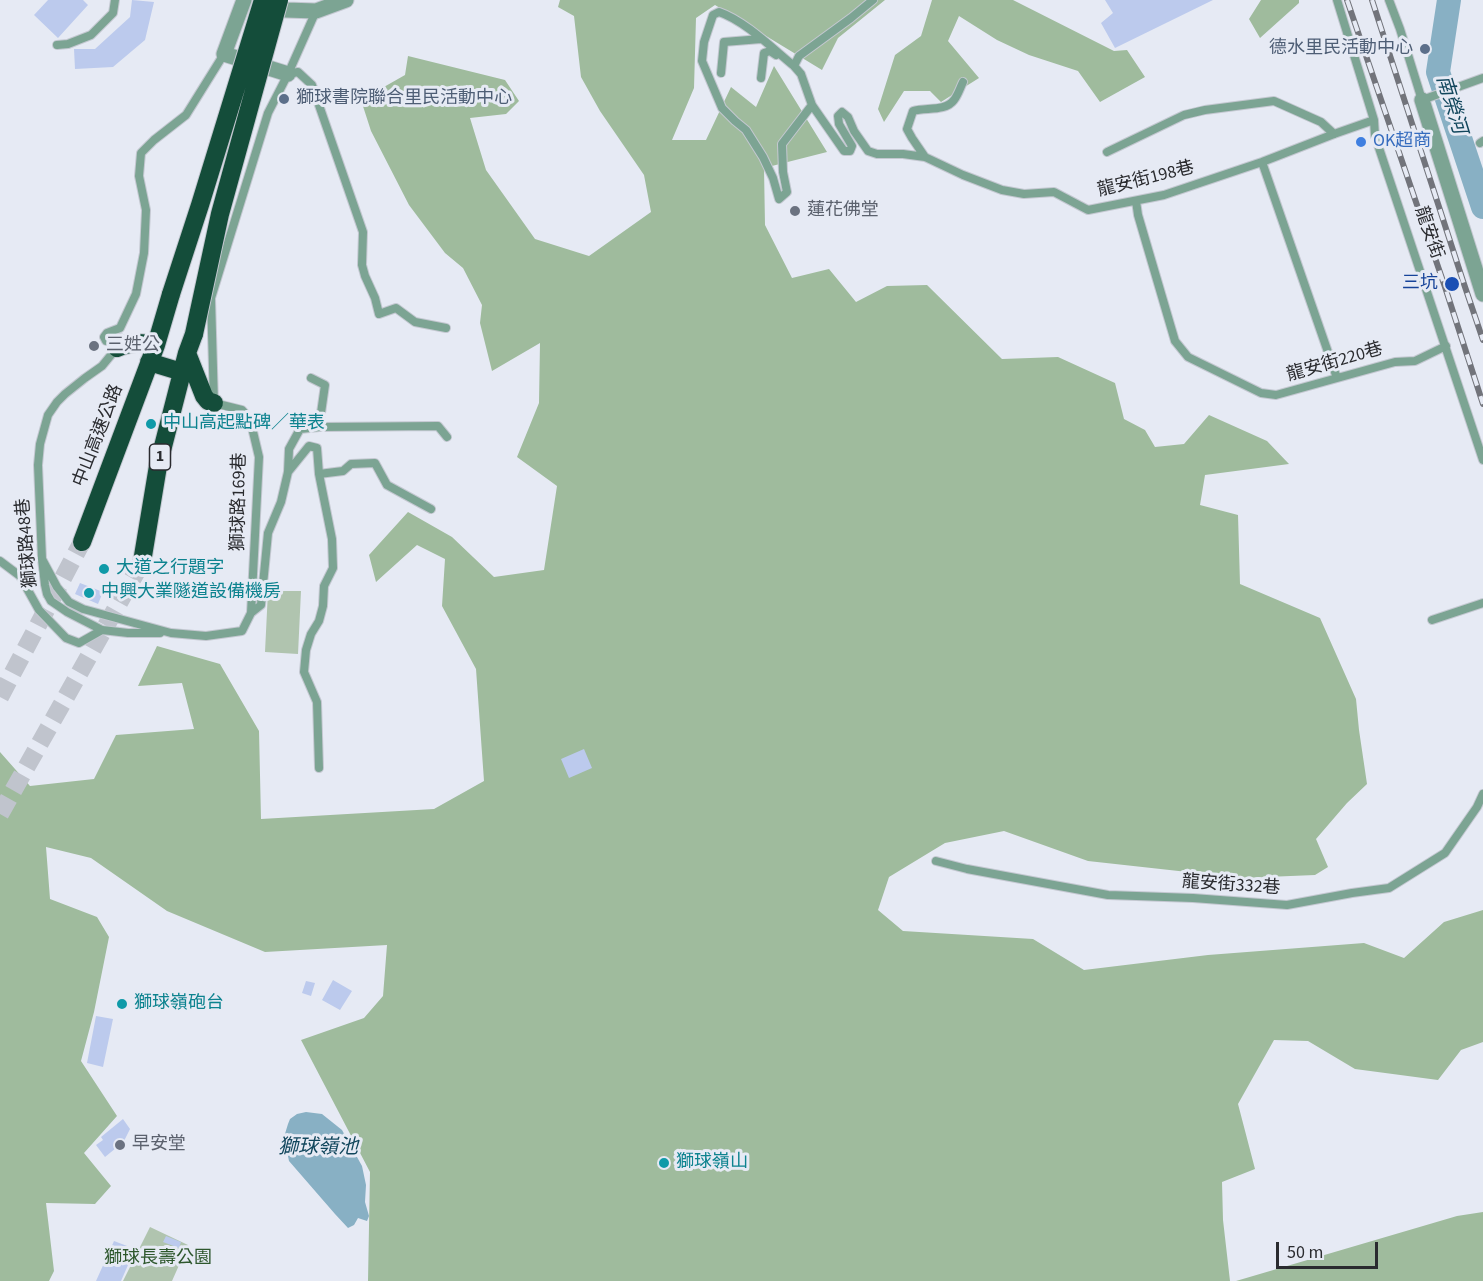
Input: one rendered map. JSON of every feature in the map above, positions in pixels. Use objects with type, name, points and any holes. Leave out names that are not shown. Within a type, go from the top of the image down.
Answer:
[{"type":"highway","name":"中山高速公路","points":[[82,542],[152,354],[263,0]]},
{"type":"highway","points":[[214,403],[208,401],[204,396],[187,353],[194,334],[220,214],[285,3]]},
{"type":"highway","points":[[124,345],[140,342],[152,354],[182,372]]},
{"type":"highway","name":"1","points":[[142,562],[158,466],[187,353]]},
{"type":"street","points":[[244,0],[224,54],[288,74]]},
{"type":"street","points":[[263,0],[316,11],[346,0]]},
{"type":"street","points":[[264,67],[285,3]]},
{"type":"street","name":"龍安街","points":[[1422,100],[1483,294]]},
{"type":"lane","points":[[57,45],[68,44],[91,35],[113,13],[115,0]]},
{"type":"lane","points":[[761,78],[764,52],[770,51],[794,66],[799,56],[873,0]]},
{"type":"lane","name":"龍安街","points":[[1336,0],[1374,120],[1375,136],[1483,460]]},
{"type":"lane","name":"龍安街","points":[[1389,0],[1422,100]]},
{"type":"lane","points":[[214,403],[211,298],[268,112],[316,11]]},
{"type":"lane","name":"龍安街198巷","points":[[812,105],[782,144],[783,172],[787,192],[779,199],[773,178],[763,157],[746,130],[722,108],[702,61],[704,42],[713,15],[719,12],[741,23],[794,66],[801,74],[812,105],[844,152],[850,151],[852,146],[839,124],[838,116],[842,112],[848,117],[854,131],[868,151],[877,154],[925,157],[1002,190],[1024,194],[1054,192],[1088,210],[1164,195],[1262,162],[1374,120]]},
{"type":"lane","points":[[721,73],[724,42],[761,39]]},
{"type":"lane","points":[[124,345],[120,338],[110,341],[104,338],[107,333],[120,328],[136,294],[144,253],[146,210],[138,176],[141,153],[186,115],[224,54]]},
{"type":"lane","points":[[288,74],[298,72],[312,86],[363,232],[362,265],[379,314],[396,308],[415,322],[446,327]]},
{"type":"lane","points":[[1422,100],[1483,78]]},
{"type":"lane","points":[[925,157],[907,129],[913,111],[921,108],[944,108],[954,101],[963,82]]},
{"type":"lane","points":[[1107,152],[1184,115],[1274,101],[1321,122],[1334,134]]},
{"type":"lane","points":[[1262,162],[1337,378]]},
{"type":"lane","name":"龍安街220巷","points":[[1136,201],[1138,215],[1175,340],[1188,357],[1261,393],[1276,395],[1395,362],[1415,361],[1446,346]]},
{"type":"lane","name":"獅球路48巷","points":[[102,630],[67,612],[47,594],[42,559],[38,465],[40,444],[48,415],[57,402],[124,345]]},
{"type":"lane","points":[[310,378],[325,386],[319,427]]},
{"type":"lane","name":"獅球路169巷","points":[[214,403],[242,410],[250,419],[259,457],[251,613]]},
{"type":"lane","points":[[102,630],[206,636],[242,631],[251,613],[261,605],[268,533],[281,502],[288,472],[289,449],[300,429],[438,426],[447,437]]},
{"type":"lane","points":[[288,472],[309,446],[317,448],[319,474],[332,539],[333,568],[324,586],[323,606],[319,621],[311,634],[306,650],[304,672],[317,702],[319,768]]},
{"type":"lane","points":[[319,474],[342,471],[351,464],[375,463],[387,485],[430,509]]},
{"type":"lane","points":[[42,559],[57,587],[69,602],[83,609],[171,633]]},
{"type":"lane","name":"獅球路48巷","points":[[0,561],[20,576],[39,610],[66,638],[79,643],[102,630]]},
{"type":"lane","points":[[1432,620],[1483,603]]},
{"type":"lane","name":"龍安街332巷","points":[[936,861],[967,869],[1108,895],[1287,905],[1389,888],[1445,853],[1483,795]]},
{"type":"green space","points":[[560,0],[885,0],[838,38],[822,70],[715,5],[696,18],[694,88],[672,140],[706,140],[731,87],[756,107],[774,66],[827,152],[764,168],[765,225],[792,278],[829,269],[856,302],[887,286],[927,285],[1002,359],[1058,357],[1115,383],[1124,419],[1145,430],[1155,447],[1184,444],[1209,415],[1267,441],[1289,464],[1205,475],[1200,505],[1238,515],[1240,584],[1320,618],[1356,699],[1367,784],[1316,839],[1328,867],[1315,875],[1242,878],[1088,861],[1004,831],[945,843],[889,877],[878,910],[903,931],[1033,939],[1084,970],[1208,955],[1364,943],[1404,958],[1444,922],[1483,910],[1483,1042],[1461,1050],[1438,1080],[1355,1069],[1308,1041],[1274,1040],[1238,1104],[1255,1169],[1222,1182],[1223,1220],[1230,1281],[368,1281],[370,1172],[301,1040],[364,1018],[383,996],[387,945],[265,952],[167,911],[91,858],[46,847],[50,899],[97,917],[109,937],[94,1012],[81,1061],[117,1116],[84,1153],[111,1186],[95,1204],[46,1203],[54,1271],[49,1281],[0,1281],[0,752],[30,786],[94,779],[116,735],[194,729],[182,683],[138,686],[157,646],[220,664],[259,731],[261,819],[434,809],[484,781],[476,669],[442,606],[445,559],[417,545],[376,582],[369,555],[408,512],[452,537],[494,577],[544,570],[557,486],[517,457],[539,403],[540,343],[492,371],[480,323],[482,305],[463,268],[445,253],[409,205],[371,131],[361,100],[405,75],[408,56],[505,80],[519,101],[506,114],[470,118],[486,170],[535,239],[589,256],[651,212],[644,175],[600,111],[581,77],[574,16],[558,7]]},
{"type":"green space","points":[[932,0],[1013,0],[1114,51],[1127,50],[1145,77],[1100,102],[1078,71],[1029,55],[997,40],[959,16],[948,41],[979,78],[941,102],[930,91],[904,91],[884,122],[878,109],[895,55],[921,36]]},
{"type":"green space","points":[[1261,0],[1299,0],[1299,3],[1260,38],[1249,19]]},
{"type":"green space","points":[[268,591],[301,591],[298,654],[265,652]]},
{"type":"green space","points":[[1483,1212],[1483,1281],[1236,1281],[1457,1216]]},
{"type":"green space","name":"獅球長壽公園","points":[[150,1227],[188,1245],[172,1281],[123,1281]]},
{"type":"water","name":"獅球嶺池","points":[[306,1112],[322,1114],[342,1130],[362,1166],[366,1185],[365,1202],[369,1216],[367,1221],[358,1218],[354,1225],[348,1228],[289,1161],[284,1137],[288,1124],[290,1119],[297,1114]]},
{"type":"building","points":[[48,0],[83,0],[88,5],[58,38],[34,15]]},
{"type":"building","points":[[132,0],[154,2],[145,40],[113,67],[75,69],[74,49],[95,49],[130,17]]},
{"type":"building","points":[[1105,0],[1213,0],[1115,48],[1101,23],[1113,13]]},
{"type":"building","name":"中興大業隧道設備機房","points":[[80,583],[103,592],[98,604],[75,594]]},
{"type":"building","points":[[584,749],[592,768],[569,778],[561,759]]},
{"type":"building","points":[[333,980],[352,991],[340,1010],[322,1000]]},
{"type":"building","points":[[306,981],[315,983],[311,996],[302,993]]},
{"type":"building","points":[[96,1016],[113,1019],[103,1067],[87,1063]]},
{"type":"building","points":[[123,1119],[130,1129],[124,1141],[126,1145],[119,1151],[116,1148],[105,1157],[96,1145],[103,1140],[101,1137]]},
{"type":"building","points":[[166,1236],[181,1242],[179,1248],[163,1242]]},
{"type":"building","points":[[114,1241],[135,1249],[121,1281],[96,1281]]},
{"type":"waterway","name":"南榮河","points":[[1449,0],[1438,72],[1483,207]]},
{"type":"tunnel","points":[[0,697],[82,542]]},
{"type":"tunnel","points":[[0,814],[142,562]]},
{"type":"railway","points":[[1347,0],[1483,404]]},
{"type":"railway","points":[[1372,0],[1483,340]]},
{"type":"place","name":"德水里民活動中心","points":[[1425,49]]},
{"type":"place","name":"獅球書院聯合里民活動中心","points":[[284,99]]},
{"type":"place","name":"OK超商","points":[[1361,142]]},
{"type":"place","name":"蓮花佛堂","points":[[795,211]]},
{"type":"place","name":"三坑","points":[[1452,284]]},
{"type":"place","name":"三姓公","points":[[94,346]]},
{"type":"place","name":"中山高起點碑／華表","points":[[151,424]]},
{"type":"place","name":"大道之行題字","points":[[104,569]]},
{"type":"place","name":"中興大業隧道設備機房","points":[[89,593]]},
{"type":"place","name":"獅球嶺砲台","points":[[122,1004]]},
{"type":"place","name":"早安堂","points":[[120,1145]]},
{"type":"place","name":"獅球嶺山","points":[[664,1163]]}]
